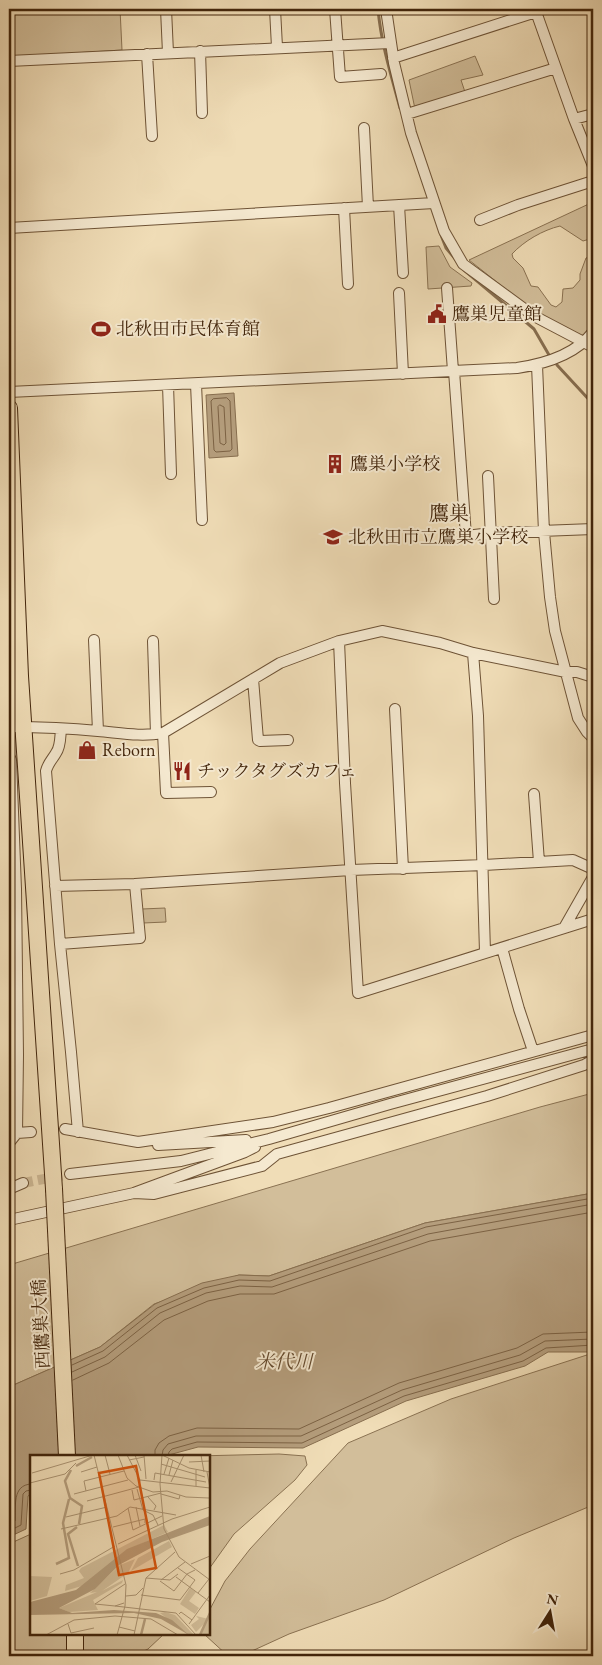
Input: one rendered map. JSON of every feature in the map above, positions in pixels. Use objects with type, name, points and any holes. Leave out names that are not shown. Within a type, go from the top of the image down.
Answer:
[{"type":"main road","name":"西鷹巣大橋","points":[[9,408],[16,727],[54,1189],[67,1455]]},
{"type":"main road","points":[[75,1635],[76,1656]]},
{"type":"street","points":[[166,9],[168,53]]},
{"type":"street","points":[[275,9],[277,47]]},
{"type":"street","points":[[335,9],[340,77],[381,74]]},
{"type":"street","points":[[386,9],[392,58],[411,133],[444,231],[463,264],[534,316],[589,344]]},
{"type":"street","points":[[392,58],[536,10],[574,119],[593,166]]},
{"type":"street","points":[[9,61],[337,44],[390,43]]},
{"type":"street","points":[[200,51],[202,113]]},
{"type":"street","points":[[147,54],[152,136]]},
{"type":"street","points":[[407,114],[556,68]]},
{"type":"street","points":[[574,119],[593,114]]},
{"type":"street","points":[[364,128],[368,207]]},
{"type":"street","points":[[480,220],[518,205],[593,182]]},
{"type":"street","points":[[9,228],[434,203]]},
{"type":"street","points":[[399,205],[403,274]]},
{"type":"street","points":[[344,208],[348,284]]},
{"type":"street","points":[[447,288],[466,536],[491,532],[544,532],[593,529]]},
{"type":"street","points":[[399,293],[404,374]]},
{"type":"street","points":[[9,392],[404,374],[537,365],[589,344],[593,332]]},
{"type":"street","points":[[537,365],[544,532],[555,631],[578,718],[593,738]]},
{"type":"street","points":[[196,384],[202,520]]},
{"type":"street","points":[[168,385],[171,474]]},
{"type":"street","points":[[488,476],[494,600]]},
{"type":"street","points":[[16,727],[98,731],[127,735],[160,733],[280,663],[339,641],[382,631],[440,643],[473,653],[566,672],[577,672],[593,677]]},
{"type":"street","points":[[94,640],[98,731]]},
{"type":"street","points":[[153,641],[166,793],[211,792]]},
{"type":"street","points":[[339,641],[345,783],[358,993],[593,919]]},
{"type":"street","points":[[473,653],[478,716],[484,865],[485,952]]},
{"type":"street","points":[[253,679],[258,740],[288,740]]},
{"type":"street","points":[[395,708],[403,869]]},
{"type":"street","points":[[61,729],[60,744],[57,752],[48,762],[46,771],[78,1132]]},
{"type":"street","points":[[9,756],[11,760],[16,889],[18,1055],[17,1133],[9,1143]]},
{"type":"street","points":[[534,794],[539,862]]},
{"type":"street","points":[[55,886],[135,884],[351,870],[573,860],[593,869]]},
{"type":"street","points":[[564,928],[593,877]]},
{"type":"street","points":[[60,944],[140,938],[135,884]]},
{"type":"street","points":[[502,948],[534,1051]]},
{"type":"street","points":[[138,1142],[282,1119],[329,1108],[593,1035]]},
{"type":"street","points":[[70,1174],[181,1161],[269,1139],[372,1108],[593,1049]]},
{"type":"street","points":[[134,1193],[154,1194],[262,1166],[277,1154],[487,1096],[584,1065],[593,1060]]},
{"type":"street","points":[[65,1129],[157,1146],[269,1139]]},
{"type":"street","points":[[17,1133],[31,1132]]},
{"type":"street","points":[[9,1220],[134,1193],[246,1152],[269,1139]]},
{"type":"street","points":[[9,1189],[23,1184]]},
{"type":"shaded area","points":[[9,9],[120,9],[122,50],[9,57]]},
{"type":"shaded area","points":[[475,56],[483,75],[461,80],[466,95],[415,109],[409,80]]},
{"type":"shaded area","points":[[593,202],[593,238],[583,241],[560,226],[534,237],[512,254],[513,258],[523,268],[531,286],[538,287],[551,305],[556,307],[562,302],[563,289],[573,288],[580,280],[580,274],[586,258],[593,256],[593,325],[582,336],[536,313],[469,260]]},
{"type":"shaded area","points":[[439,246],[450,267],[472,283],[471,286],[428,289],[426,247]]},
{"type":"shaded area","points":[[165,908],[166,922],[143,923],[142,909]]},
{"type":"shaded area","points":[[593,1093],[593,1193],[425,1223],[269,1276],[239,1275],[154,1304],[100,1347],[9,1387],[9,1265],[540,1107]]},
{"type":"shaded area","points":[[593,1353],[593,1505],[514,1538],[384,1600],[289,1634],[241,1656],[228,1656],[205,1635],[210,1635],[210,1609],[225,1581],[250,1549],[348,1443],[451,1399]]},
{"type":"shaded area","points":[[279,1454],[305,1456],[307,1465],[295,1480],[234,1534],[210,1568],[210,1456]]},
{"type":"shaded area","points":[[30,1534],[30,1635],[163,1635],[148,1649],[134,1656],[9,1656],[9,1544]]},
{"type":"water","points":[[234,393],[238,456],[209,458],[206,395]]},
{"type":"water","name":"米代川","points":[[593,1193],[593,1350],[589,1352],[548,1352],[525,1366],[406,1401],[303,1448],[198,1447],[169,1455],[30,1455],[30,1495],[28,1496],[26,1529],[9,1537],[9,1387],[100,1347],[155,1304],[202,1283],[239,1275],[269,1276],[425,1223]]},
{"type":"waterway","points":[[378,9],[384,47],[400,108]]},
{"type":"waterway","points":[[441,235],[446,248],[457,261]]},
{"type":"waterway","points":[[464,270],[534,329],[549,355]]},
{"type":"waterway","points":[[557,365],[593,404]]},
{"type":"tunnel","points":[[23,1183],[70,1174]]},
{"type":"place","name":"鷹巣児童館","points":[[437,314]]},
{"type":"place","name":"北秋田市民体育館","points":[[101,329]]},
{"type":"place","name":"鷹巣小学校","points":[[335,464]]},
{"type":"place","name":"北秋田市立鷹巣小学校","points":[[333,537]]},
{"type":"place","name":"Reborn","points":[[87,750]]},
{"type":"place","name":"チックタグズカフェ","points":[[182,771]]},
{"type":"district","name":"鷹巣","points":[[449,513]]}]
